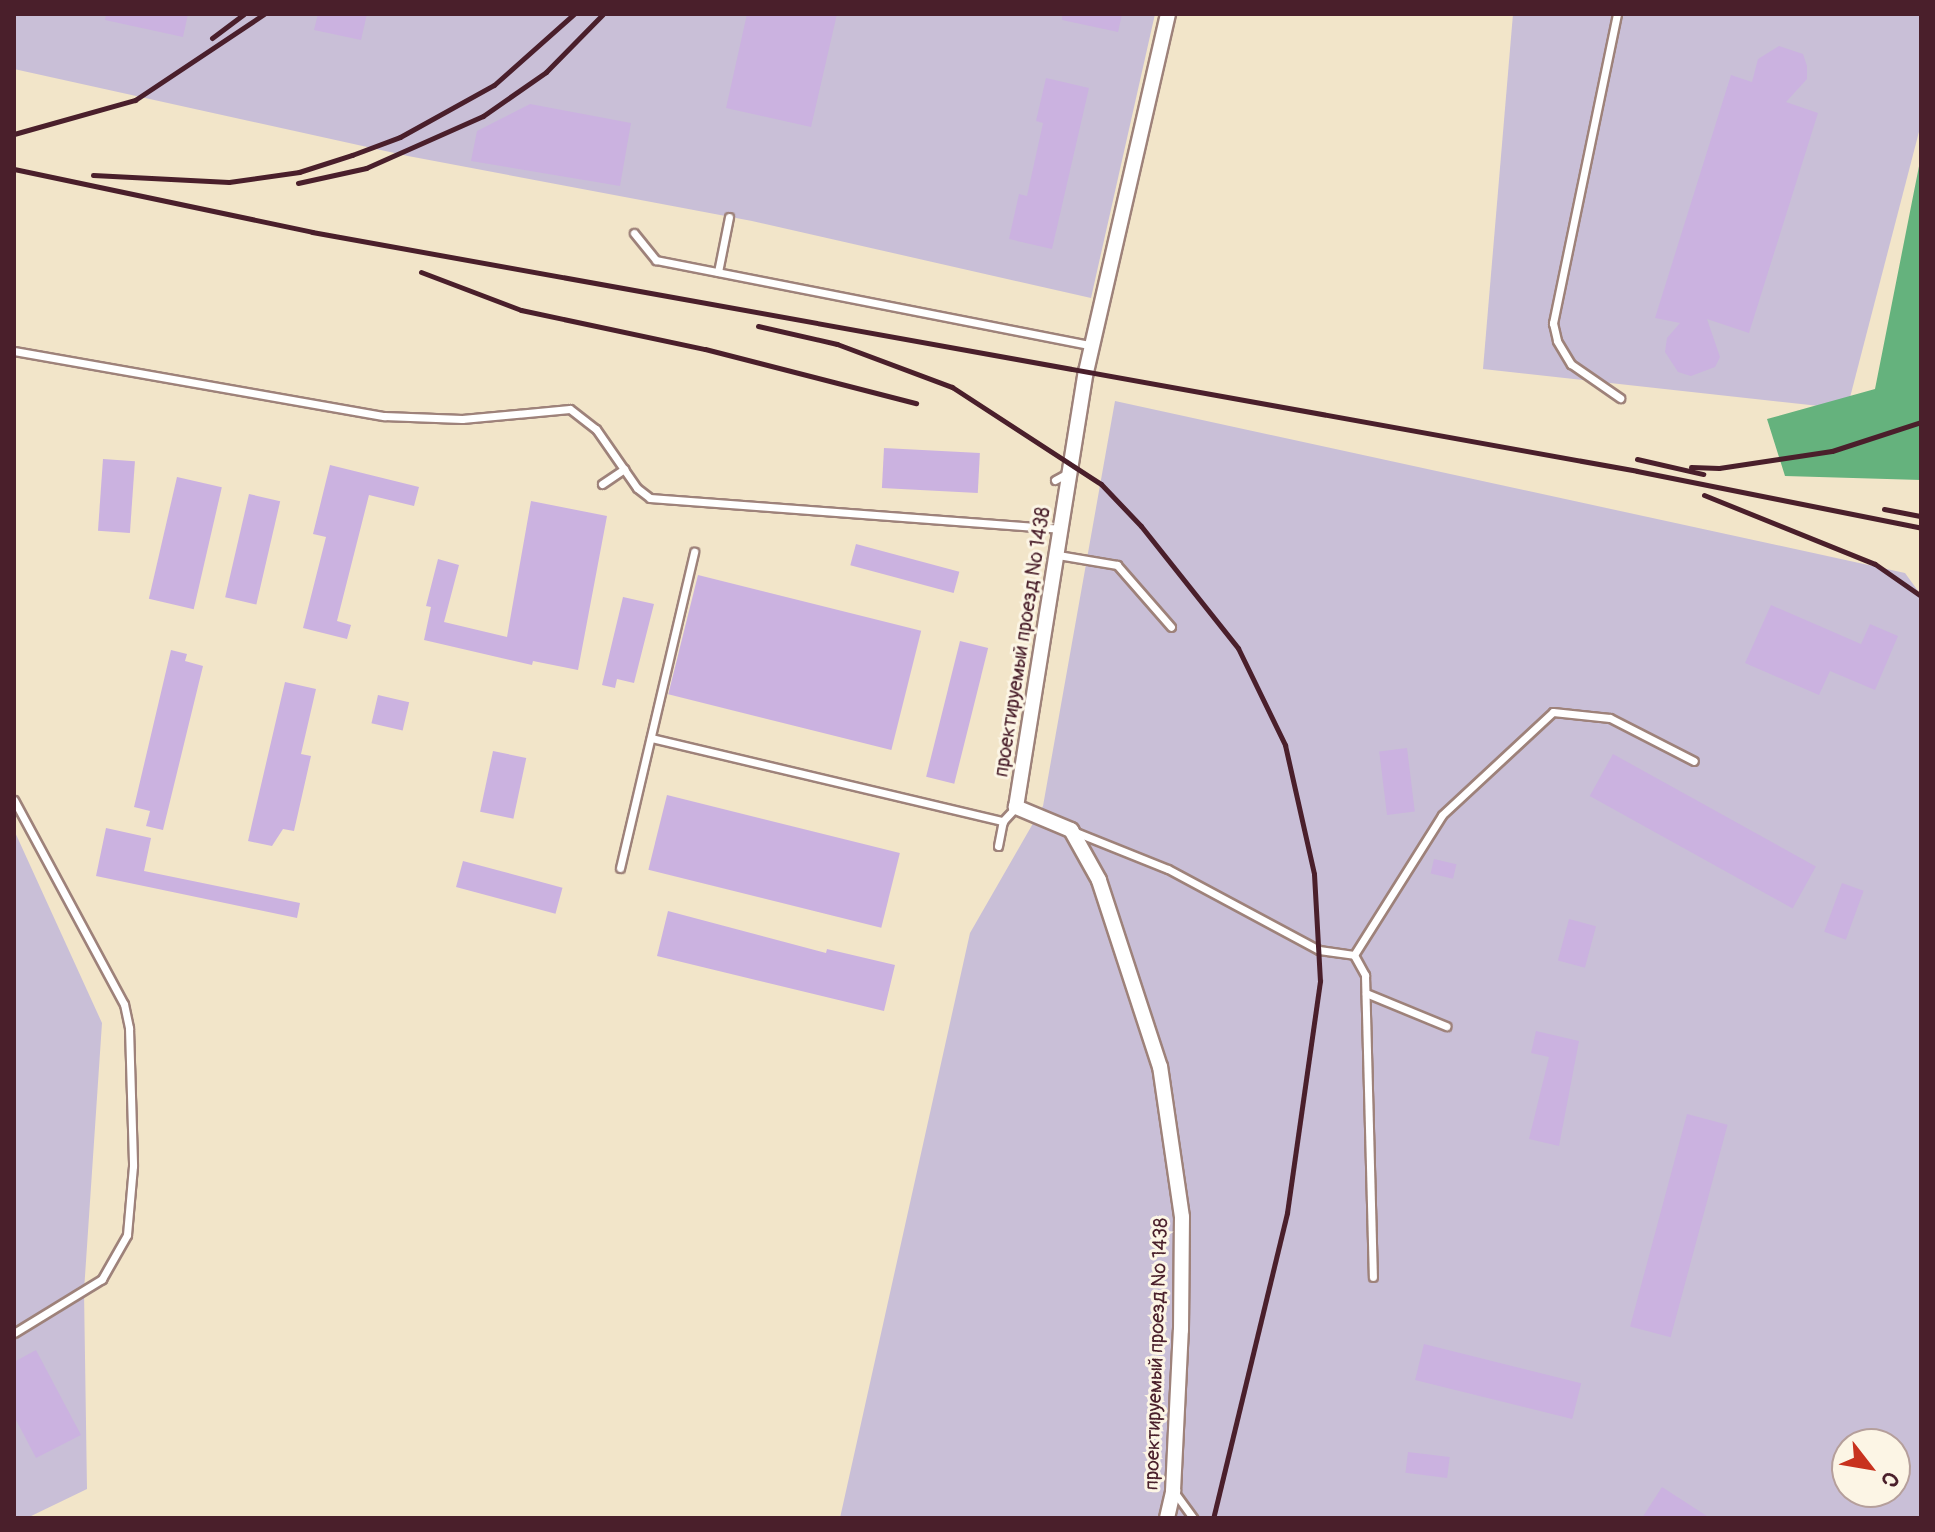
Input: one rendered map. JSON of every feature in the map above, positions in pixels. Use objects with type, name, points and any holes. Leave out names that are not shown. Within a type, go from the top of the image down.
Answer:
[{"type":"street","name":"проектируемый проезд № 1438","points":[[1167,1518],[1173,1491],[1182,1231],[1175,1150],[1160,1067],[1099,880],[1071,830],[1016,807],[1059,529],[1062,477],[1168,14]]},
{"type":"lane","points":[[1617,14],[1553,323],[1557,341],[1571,364],[1620,398]]},
{"type":"lane","points":[[718,272],[729,217]]},
{"type":"lane","points":[[634,233],[656,260],[1091,345]]},
{"type":"lane","points":[[14,351],[384,416],[462,419],[570,409],[596,429],[624,469],[650,498],[1059,529]]},
{"type":"lane","points":[[602,484],[624,469]]},
{"type":"lane","points":[[620,868],[694,552]]},
{"type":"lane","points":[[1055,555],[1117,565],[1171,627]]},
{"type":"lane","points":[[1354,955],[1442,815],[1553,712],[1610,718],[1694,761]]},
{"type":"lane","points":[[651,738],[1003,821]]},
{"type":"lane","points":[[14,800],[124,1004],[129,1028],[133,1166],[127,1235],[102,1279],[14,1333]]},
{"type":"lane","points":[[998,846],[1003,821],[1016,807]]},
{"type":"lane","points":[[1071,830],[1168,869],[1319,950],[1354,955]]},
{"type":"lane","points":[[1354,955],[1365,975],[1373,1277]]},
{"type":"lane","points":[[1366,993],[1446,1026]]},
{"type":"lane","points":[[1173,1491],[1193,1518]]},
{"type":"shaded area","points":[[14,14],[1155,14],[1091,298],[752,221],[408,156],[14,69]]},
{"type":"shaded area","points":[[1513,14],[1921,14],[1921,124],[1847,409],[1483,369]]},
{"type":"shaded area","points":[[1115,401],[1905,573],[1921,595],[1921,1518],[840,1518],[970,933],[1043,806]]},
{"type":"shaded area","points":[[14,830],[102,1023],[84,1291],[87,1489],[27,1518],[14,1518]]},
{"type":"green space","points":[[1921,156],[1921,480],[1785,476],[1767,419],[1875,389]]},
{"type":"building","points":[[106,14],[188,14],[183,37],[105,20]]},
{"type":"building","points":[[318,14],[367,14],[361,40],[314,30]]},
{"type":"building","points":[[747,14],[837,14],[811,127],[726,108]]},
{"type":"building","points":[[1062,14],[1122,14],[1118,32],[1062,20]]},
{"type":"building","points":[[1779,46],[1803,54],[1807,66],[1807,79],[1786,102],[1818,113],[1749,333],[1707,319],[1720,357],[1715,367],[1691,376],[1678,372],[1665,352],[1667,338],[1680,323],[1655,318],[1731,75],[1752,82],[1758,59]]},
{"type":"building","points":[[1046,78],[1089,88],[1052,249],[1009,239],[1019,194],[1027,196],[1043,123],[1036,121]]},
{"type":"building","points":[[530,104],[631,123],[620,186],[471,161],[477,131]]},
{"type":"building","points":[[884,448],[980,453],[978,493],[882,488]]},
{"type":"building","points":[[103,459],[135,461],[130,533],[98,531]]},
{"type":"building","points":[[330,465],[419,487],[414,506],[369,495],[337,621],[351,625],[347,639],[303,628],[326,537],[313,534]]},
{"type":"building","points":[[177,477],[222,487],[194,609],[149,599]]},
{"type":"building","points":[[249,494],[280,501],[256,604],[225,597]]},
{"type":"building","points":[[531,501],[607,516],[578,670],[533,661],[532,665],[424,640],[431,607],[426,606],[438,559],[459,565],[444,622],[507,637]]},
{"type":"building","points":[[856,544],[959,572],[954,593],[850,565]]},
{"type":"building","points":[[698,575],[921,631],[891,750],[668,694]]},
{"type":"building","points":[[623,597],[654,604],[634,683],[617,679],[615,688],[602,685]]},
{"type":"building","points":[[1771,605],[1861,644],[1870,624],[1898,636],[1875,690],[1830,671],[1819,695],[1745,663]]},
{"type":"building","points":[[960,641],[988,648],[954,784],[926,777]]},
{"type":"building","points":[[171,650],[187,654],[185,661],[203,666],[163,830],[146,826],[150,811],[134,807]]},
{"type":"building","points":[[285,682],[316,689],[301,754],[311,756],[294,831],[283,829],[272,846],[248,841]]},
{"type":"building","points":[[378,695],[409,702],[403,730],[371,723]]},
{"type":"building","points":[[1407,748],[1415,812],[1387,815],[1379,751]]},
{"type":"building","points":[[493,751],[526,758],[513,819],[480,812]]},
{"type":"building","points":[[1613,754],[1816,866],[1793,908],[1590,796]]},
{"type":"building","points":[[667,795],[900,853],[881,928],[648,870]]},
{"type":"building","points":[[106,828],[151,838],[144,871],[300,903],[297,918],[96,876]]},
{"type":"building","points":[[1434,859],[1456,864],[1453,879],[1431,874]]},
{"type":"building","points":[[463,861],[562,888],[556,914],[456,887]]},
{"type":"building","points":[[1842,883],[1864,891],[1846,940],[1824,932]]},
{"type":"building","points":[[668,911],[826,953],[827,949],[895,965],[884,1011],[657,956]]},
{"type":"building","points":[[1569,919],[1596,926],[1585,968],[1558,961]]},
{"type":"building","points":[[1536,1031],[1579,1041],[1559,1146],[1529,1139],[1549,1057],[1531,1053]]},
{"type":"building","points":[[1687,1114],[1728,1125],[1671,1337],[1630,1327]]},
{"type":"building","points":[[1424,1344],[1581,1383],[1572,1419],[1415,1380]]},
{"type":"building","points":[[36,1350],[81,1435],[36,1458],[14,1416],[14,1362]]},
{"type":"building","points":[[1408,1452],[1450,1457],[1447,1478],[1405,1473]]},
{"type":"building","points":[[1662,1487],[1710,1518],[1642,1518]]},
{"type":"railway","points":[[212,38],[244,14]]},
{"type":"railway","points":[[14,134],[135,100],[264,14]]},
{"type":"railway","points":[[93,175],[229,182],[299,172],[352,155],[400,137],[494,85],[574,14]]},
{"type":"railway","points":[[298,183],[366,168],[483,116],[546,72],[603,14]]},
{"type":"railway","points":[[14,169],[312,232],[1637,471],[1921,528]]},
{"type":"railway","points":[[421,272],[521,310],[705,349],[916,403]]},
{"type":"railway","points":[[758,326],[837,344],[952,387],[1101,484],[1141,526],[1238,648],[1285,745],[1314,874],[1320,981],[1287,1213],[1213,1518]]},
{"type":"railway","points":[[1691,467],[1719,468],[1832,451],[1921,422]]},
{"type":"railway","points":[[1637,459],[1703,474]]},
{"type":"railway","points":[[1704,495],[1875,564],[1921,596]]},
{"type":"railway","points":[[1884,509],[1921,516]]}]
